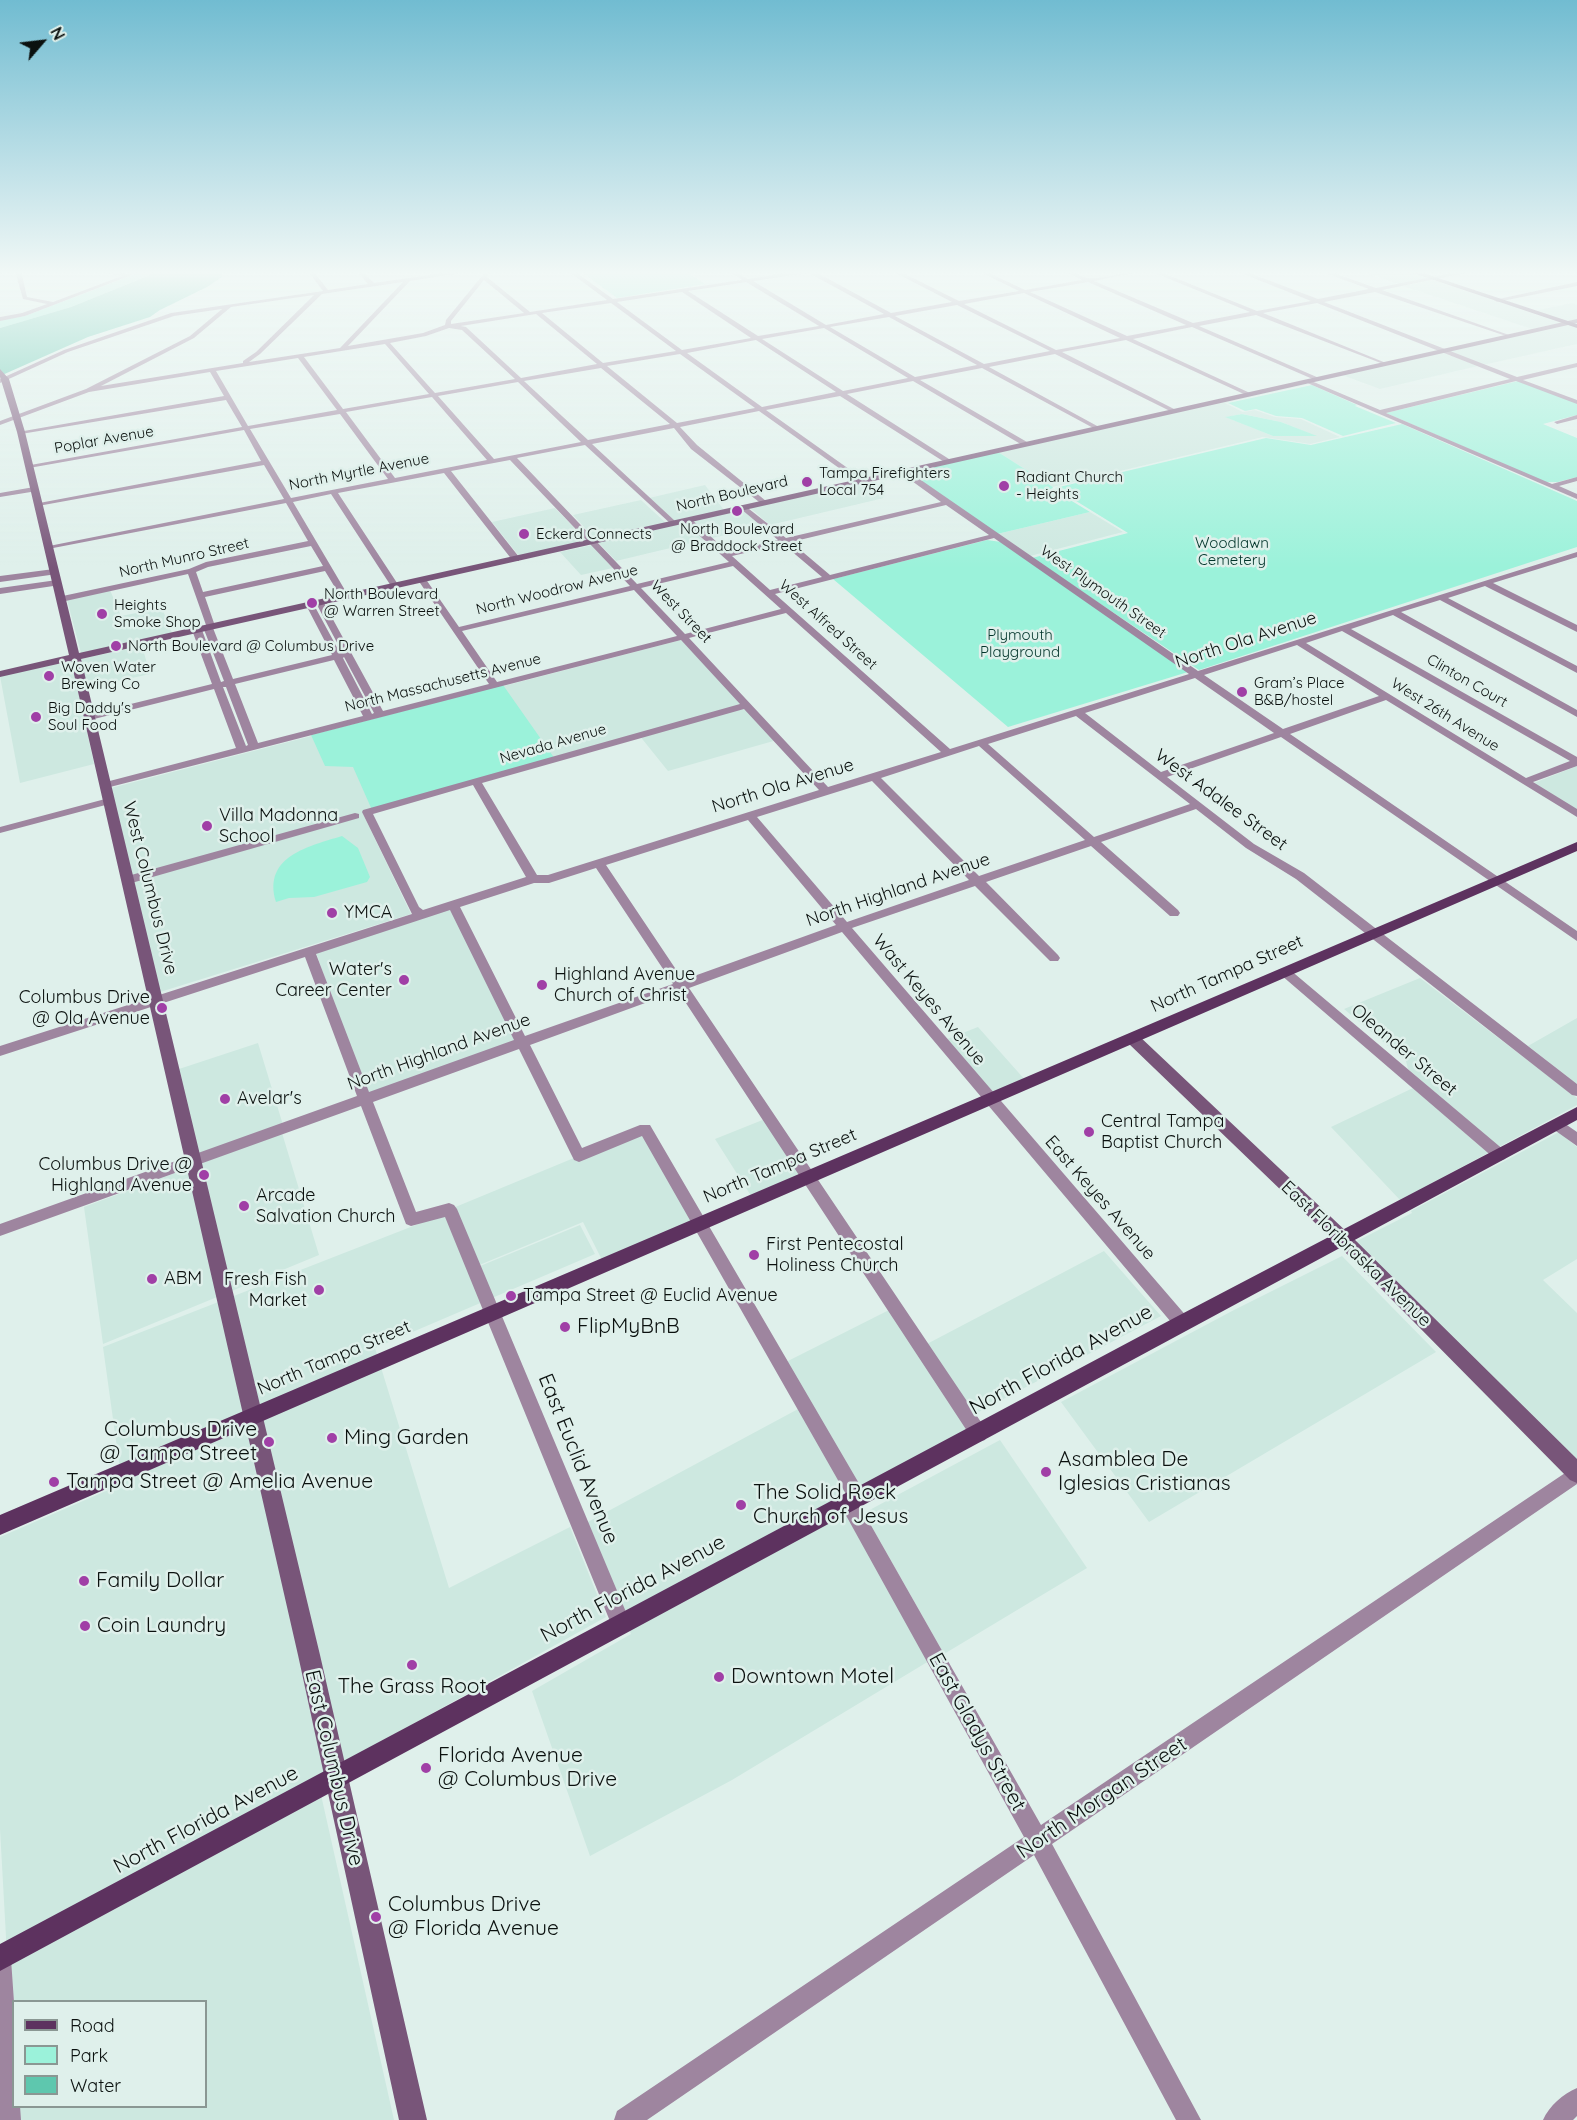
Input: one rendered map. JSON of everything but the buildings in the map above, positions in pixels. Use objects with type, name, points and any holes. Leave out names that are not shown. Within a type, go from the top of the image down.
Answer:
[{"type":"main road","name":"North Tampa Street","points":[[0,1524],[806,1177],[1133,1039],[1577,846]]},
{"type":"main road","name":"North Florida Avenue","points":[[0,1959],[1577,1113]]},
{"type":"street","points":[[2,377],[19,370]]},
{"type":"street","points":[[0,423],[88,390],[127,370]]},
{"type":"street","points":[[88,390],[212,370],[345,597]]},
{"type":"street","points":[[310,370],[392,479]]},
{"type":"street","points":[[410,370],[491,460]]},
{"type":"street","points":[[508,370],[672,524]]},
{"type":"street","name":"Poplar Avenue","points":[[28,466],[581,370]]},
{"type":"street","points":[[608,370],[675,425],[694,447],[763,503]]},
{"type":"street","points":[[707,370],[860,481]]},
{"type":"street","points":[[807,370],[946,461]]},
{"type":"street","points":[[899,370],[1024,444]]},
{"type":"street","name":"North Myrtle Avenue","points":[[48,547],[963,370]]},
{"type":"street","points":[[991,370],[1097,428]]},
{"type":"street","points":[[1093,370],[1174,411]]},
{"type":"street","points":[[1196,370],[1248,394]]},
{"type":"street","points":[[1296,370],[1317,379]]},
{"type":"street","name":"North Boulevard","points":[[0,674],[1357,370]]},
{"type":"street","points":[[1493,370],[1577,402]]},
{"type":"street","points":[[1380,412],[1558,370]]},
{"type":"street","name":"West Columbus Drive","points":[[2,377],[21,432],[90,714],[158,1000],[252,1416]]},
{"type":"street","points":[[1307,381],[1577,497]]},
{"type":"street","points":[[21,432],[229,397]]},
{"type":"street","points":[[1557,422],[1577,417]]},
{"type":"street","name":"West Street","points":[[511,456],[684,637],[826,791]]},
{"type":"street","points":[[38,504],[266,462]]},
{"type":"street","points":[[445,469],[516,559]]},
{"type":"street","name":"West Plymouth Street","points":[[902,471],[1577,937]]},
{"type":"street","points":[[1552,486],[1577,479]]},
{"type":"street","points":[[0,495],[34,489]]},
{"type":"street","points":[[333,491],[394,586]]},
{"type":"street","points":[[726,555],[946,503]]},
{"type":"street","points":[[744,507],[828,578]]},
{"type":"street","name":"West Alfred Street","points":[[687,520],[948,753]]},
{"type":"street","points":[[768,593],[994,536]]},
{"type":"street","name":"North Munro Street","points":[[61,599],[312,543]]},
{"type":"street","name":"North Ola Avenue","points":[[0,1051],[533,879],[549,879],[1577,554]]},
{"type":"street","name":"North Woodrow Avenue","points":[[457,630],[735,562]]},
{"type":"street","points":[[200,595],[327,568]]},
{"type":"street","points":[[191,571],[200,595],[217,683],[242,750]]},
{"type":"street","points":[[0,579],[54,572]]},
{"type":"street","points":[[422,580],[495,685]]},
{"type":"street","points":[[0,591],[57,583]]},
{"type":"street","points":[[1486,583],[1577,629]]},
{"type":"street","points":[[1440,597],[1577,670]]},
{"type":"street","points":[[315,604],[341,652],[380,715]]},
{"type":"street","name":"North Massachusetts Avenue","points":[[106,785],[788,610]]},
{"type":"street","points":[[1394,612],[1577,714]]},
{"type":"street","points":[[1562,622],[1577,616]]},
{"type":"street","points":[[205,628],[254,747]]},
{"type":"street","name":"Clinton Court","points":[[1343,628],[1577,761]]},
{"type":"street","name":"West 26th Avenue","points":[[1298,642],[1577,814]]},
{"type":"street","points":[[90,714],[341,652]]},
{"type":"street","points":[[341,652],[369,717]]},
{"type":"street","points":[[1160,776],[1386,697]]},
{"type":"street","name":"Nevada Avenue","points":[[128,880],[747,705]]},
{"type":"street","name":"West Adalee Street","points":[[1079,713],[1250,846],[1300,876],[1577,1091]]},
{"type":"street","points":[[981,743],[1174,913]]},
{"type":"street","points":[[1525,782],[1577,761]]},
{"type":"street","points":[[874,777],[1054,958]]},
{"type":"street","points":[[476,781],[533,879]]},
{"type":"street","points":[[0,830],[110,801]]},
{"type":"street","name":"North Highland Avenue","points":[[0,1230],[844,927],[1198,805]]},
{"type":"street","points":[[361,814],[414,909],[422,915]]},
{"type":"street","name":"Wast Keyes Avenue","points":[[750,815],[989,1099]]},
{"type":"street","points":[[598,863],[979,1434]]},
{"type":"street","points":[[453,905],[521,1042]]},
{"type":"street","points":[[309,952],[363,1098]]},
{"type":"street","name":"Oleander Street","points":[[1285,972],[1500,1155]]},
{"type":"street","name":"East Floribraska Avenue","points":[[1133,1039],[1343,1239],[1577,1474]]},
{"type":"street","name":"East Gladys Street","points":[[521,1042],[579,1156],[645,1129],[700,1223],[854,1501],[1189,2120]]},
{"type":"street","name":"East Euclid Avenue","points":[[363,1098],[411,1220],[449,1209],[494,1312],[621,1624]]},
{"type":"street","name":"East Keyes Avenue","points":[[989,1099],[1182,1323]]},
{"type":"street","points":[[1558,1125],[1577,1140]]},
{"type":"street","name":"East Columbus Drive","points":[[252,1416],[337,1778],[413,2120]]},
{"type":"street","name":"North Morgan Street","points":[[627,2120],[1577,1474]]},
{"type":"street","points":[[0,1959],[9,2120]]},
{"type":"street","points":[[1555,2120],[1577,2100]]},
{"type":"shaded area","points":[[1364,370],[1461,370],[1380,389],[1342,375]]},
{"type":"shaded area","points":[[1306,383],[1309,384],[1225,403],[1243,412],[1255,410],[1275,417],[1301,419],[1340,437],[1310,444],[1263,437],[1053,487],[998,452]],"holes":[[[1242,414],[1281,422],[1315,436],[1273,436],[1226,417]]]},
{"type":"shaded area","points":[[862,482],[884,498],[770,525],[750,508]]},
{"type":"shaded area","points":[[705,485],[724,510],[674,521],[649,498]]},
{"type":"shaded area","points":[[641,500],[666,523],[595,539],[573,515]]},
{"type":"shaded area","points":[[555,508],[587,541],[519,556],[492,522]]},
{"type":"shaded area","points":[[742,509],[762,527],[712,538],[693,521]]},
{"type":"shaded area","points":[[1090,512],[1123,532],[1030,556],[997,534]]},
{"type":"shaded area","points":[[685,522],[704,540],[616,561],[598,542]]},
{"type":"shaded area","points":[[592,545],[613,568],[581,575],[560,552]]},
{"type":"shaded area","points":[[110,590],[121,616],[162,608],[172,633],[81,653],[67,600]]},
{"type":"shaded area","points":[[681,640],[777,740],[668,771],[639,735],[363,814],[411,914],[160,992],[111,788]]},
{"type":"shaded area","points":[[142,646],[150,674],[78,690],[94,764],[20,783],[0,676]]},
{"type":"shaded area","points":[[1577,766],[1577,810],[1534,783]]},
{"type":"shaded area","points":[[451,906],[519,1041],[367,1096],[315,950]]},
{"type":"shaded area","points":[[1420,978],[1577,1098],[1577,1105],[1499,1147],[1408,1069],[1406,1061],[1344,1009]]},
{"type":"shaded area","points":[[1577,1018],[1577,1084],[1528,1046]]},
{"type":"shaded area","points":[[978,1027],[1026,1081],[989,1097],[942,1041]]},
{"type":"shaded area","points":[[258,1043],[283,1125],[197,1157],[176,1070]]},
{"type":"shaded area","points":[[1413,1088],[1488,1153],[1400,1200],[1331,1127]]},
{"type":"shaded area","points":[[765,1119],[806,1176],[753,1199],[715,1139]]},
{"type":"shaded area","points":[[644,1129],[699,1222],[602,1260],[583,1222],[477,1266],[453,1208]]},
{"type":"shaded area","points":[[1559,1132],[1577,1147],[1577,1259],[1543,1280],[1577,1313],[1577,1461],[1355,1242]]},
{"type":"shaded area","points":[[282,1133],[319,1255],[103,1344],[84,1207]]},
{"type":"shaded area","points":[[444,1214],[468,1271],[580,1225],[595,1254],[375,1348],[449,1588],[570,1527],[606,1617],[317,1777],[394,2120],[17,2120],[16,2108],[207,2108],[207,2000],[12,2000],[12,2045],[0,1829],[0,1537],[122,1484],[103,1347]]},
{"type":"shaded area","points":[[1104,1251],[1161,1316],[973,1415],[925,1345]]},
{"type":"shaded area","points":[[1342,1256],[1436,1352],[1149,1522],[1061,1402],[1234,1310]]},
{"type":"shaded area","points":[[893,1308],[977,1433],[861,1496],[784,1363]]},
{"type":"shaded area","points":[[800,1408],[847,1489],[836,1496],[929,1661],[732,1780],[590,1856],[532,1691],[631,1634],[586,1523]]},
{"type":"shaded area","points":[[1000,1440],[1087,1568],[944,1654],[864,1513]]},
{"type":"green space","points":[[1518,381],[1577,403],[1577,415],[1543,424],[1577,438],[1577,477],[1558,482],[1545,482],[1386,413]]},
{"type":"green space","points":[[1312,385],[1396,423],[1343,436],[1302,418],[1276,416],[1256,409],[1245,411],[1228,403]]},
{"type":"green space","points":[[1242,414],[1281,422],[1317,436],[1273,436],[1225,417]]},
{"type":"green space","name":"Woodlawn Cemetery","points":[[1402,424],[1577,501],[1577,547],[1199,670],[1032,558],[1128,533],[1055,488],[1266,438],[1311,445]]},
{"type":"green space","points":[[998,452],[1090,512],[997,534],[908,472]]},
{"type":"green space","name":"Plymouth Playground","points":[[987,540],[1001,542],[1188,672],[1008,727],[833,579]]},
{"type":"green space","points":[[503,685],[555,759],[372,810],[353,767],[325,766],[311,735]]},
{"type":"green space","points":[[342,836],[358,848],[370,877],[367,882],[314,897],[289,898],[276,902],[274,886],[276,874],[282,864],[303,849]]},
{"type":"water","points":[[0,370],[14,370],[0,376]]},
{"type":"place","name":"Tampa Firefighters Local 754","points":[[807,482]]},
{"type":"place","name":"Radiant Church - Heights","points":[[1004,486]]},
{"type":"place","name":"North Boulevard @ Braddock Street","points":[[737,511]]},
{"type":"place","name":"Eckerd Connects","points":[[524,534]]},
{"type":"place","name":"North Boulevard @ Warren Street","points":[[312,603]]},
{"type":"place","name":"Heights Smoke Shop","points":[[102,614]]},
{"type":"place","name":"North Boulevard @ Columbus Drive","points":[[116,646]]},
{"type":"place","name":"Woven Water Brewing Co","points":[[49,676]]},
{"type":"place","name":"Gram’s Place B&B/hostel","points":[[1242,692]]},
{"type":"place","name":"Big Daddy's Soul Food","points":[[36,717]]},
{"type":"place","name":"Villa Madonna School","points":[[207,826]]},
{"type":"place","name":"YMCA","points":[[332,913]]},
{"type":"place","name":"Water's Career Center","points":[[404,980]]},
{"type":"place","name":"Highland Avenue Church of Christ","points":[[542,985]]},
{"type":"place","name":"Columbus Drive @ Ola Avenue","points":[[162,1008]]},
{"type":"place","name":"Avelar's","points":[[225,1099]]},
{"type":"place","name":"Central Tampa Baptist Church","points":[[1089,1132]]},
{"type":"place","name":"Columbus Drive @ Highland Avenue","points":[[204,1175]]},
{"type":"place","name":"Arcade Salvation Church","points":[[244,1206]]},
{"type":"place","name":"First Pentecostal Holiness Church","points":[[754,1255]]},
{"type":"place","name":"ABM","points":[[152,1279]]},
{"type":"place","name":"Fresh Fish Market","points":[[319,1290]]},
{"type":"place","name":"Tampa Street @ Euclid Avenue","points":[[511,1296]]},
{"type":"place","name":"FlipMyBnB","points":[[565,1327]]},
{"type":"place","name":"Ming Garden","points":[[332,1438]]},
{"type":"place","name":"Columbus Drive @ Tampa Street","points":[[269,1442]]},
{"type":"place","name":"Asamblea De Iglesias Cristianas","points":[[1046,1472]]},
{"type":"place","name":"Tampa Street @ Amelia Avenue","points":[[54,1482]]},
{"type":"place","name":"The Solid Rock Church of Jesus","points":[[741,1505]]},
{"type":"place","name":"Family Dollar","points":[[84,1581]]},
{"type":"place","name":"Coin Laundry","points":[[85,1626]]},
{"type":"place","name":"The Grass Root","points":[[412,1665]]},
{"type":"place","name":"Downtown Motel","points":[[719,1677]]},
{"type":"place","name":"Florida Avenue @ Columbus Drive","points":[[426,1768]]},
{"type":"place","name":"Columbus Drive @ Florida Avenue","points":[[376,1917]]}]
